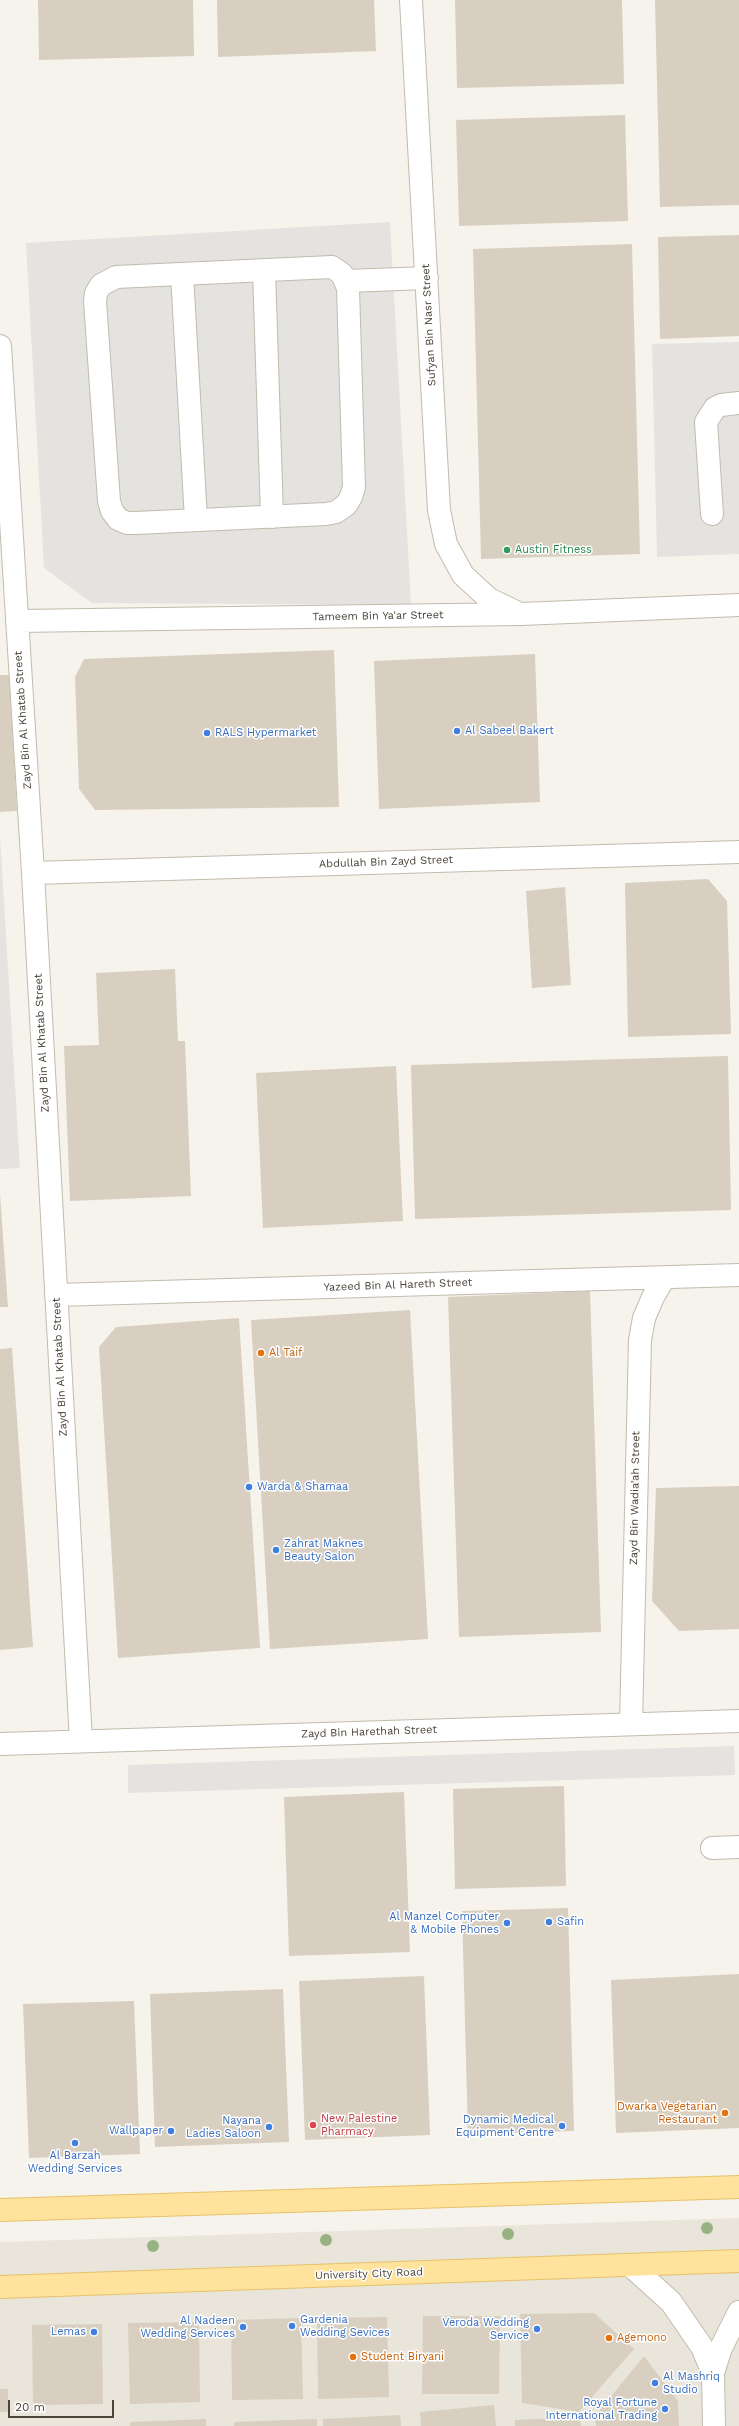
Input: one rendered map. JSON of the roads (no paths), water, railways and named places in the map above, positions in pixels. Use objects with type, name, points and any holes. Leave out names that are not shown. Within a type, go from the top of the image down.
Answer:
[{"type":"main road","points":[[0,2210],[729,2188]]},
{"type":"main road","name":"University City Road","points":[[0,2287],[739,2261]]},
{"type":"street","name":"Sufyan Bin Nasr Street","points":[[411,0],[439,510],[446,544],[463,575],[489,599],[521,614]]},
{"type":"street","points":[[332,267],[342,274],[346,281],[354,487],[351,497],[336,512],[272,517],[127,523],[118,519],[112,511],[95,301],[96,293],[101,285],[116,277],[264,270],[332,267]]},
{"type":"street","points":[[264,270],[272,517]]},
{"type":"street","points":[[182,274],[196,520]]},
{"type":"street","points":[[346,281],[427,278]]},
{"type":"street","name":"Zayd Bin Al Khatab Street","points":[[0,346],[33,873],[81,1741]]},
{"type":"street","points":[[712,514],[706,422],[715,408],[721,405],[739,403]]},
{"type":"street","name":"Tameem Bin Ya'ar Street","points":[[17,620],[521,614],[739,606]]},
{"type":"street","name":"Abdullah Bin Zayd Street","points":[[33,873],[739,852]]},
{"type":"street","name":"Yazeed Bin Al Hareth Street","points":[[56,1295],[739,1275]]},
{"type":"street","name":"Zayd Bin Wadia'ah Street","points":[[631,1724],[640,1340],[644,1318],[653,1297],[664,1278]]},
{"type":"street","name":"Zayd Bin Harethah Street","points":[[0,1744],[739,1721]]},
{"type":"street","points":[[712,1848],[739,1847]]},
{"type":"street","points":[[729,2188],[739,2175]]},
{"type":"street","points":[[630,2265],[671,2302],[702,2348],[713,2373]]},
{"type":"street","points":[[714,2426],[713,2373],[724,2342],[739,2312]]},
{"type":"place","name":"Austin Fitness","points":[[507,550]]},
{"type":"place","name":"Al Sabeel Bakert","points":[[457,731]]},
{"type":"place","name":"RALS Hypermarket","points":[[207,733]]},
{"type":"place","name":"Al Taif","points":[[261,1353]]},
{"type":"place","name":"Warda & Shamaa","points":[[249,1487]]},
{"type":"place","name":"Zahrat Maknes Beauty Salon","points":[[276,1550]]},
{"type":"place","name":"Safin","points":[[549,1922]]},
{"type":"place","name":"Al Manzel Computer & Mobile Phones","points":[[507,1923]]},
{"type":"place","name":"Dwarka Vegetarian Restaurant","points":[[725,2113]]},
{"type":"place","name":"New Palestine Pharmacy","points":[[313,2125]]},
{"type":"place","name":"Dynamic Medical Equipment Centre","points":[[562,2126]]},
{"type":"place","name":"Nayana Ladies Saloon","points":[[269,2127]]},
{"type":"place","name":"Wallpaper","points":[[171,2131]]},
{"type":"place","name":"Al Barzah Wedding Services","points":[[75,2143]]},
{"type":"place","name":"Gardenia Wedding Sevices","points":[[292,2326]]},
{"type":"place","name":"Al Nadeen Wedding Services","points":[[243,2327]]},
{"type":"place","name":"Veroda Wedding Service","points":[[537,2329]]},
{"type":"place","name":"Lemas","points":[[94,2332]]},
{"type":"place","name":"Agemono","points":[[609,2338]]},
{"type":"place","name":"Student Biryani","points":[[353,2357]]},
{"type":"place","name":"Al Mashriq Studio","points":[[655,2383]]},
{"type":"place","name":"Royal Fortune International Trading","points":[[665,2409]]}]
